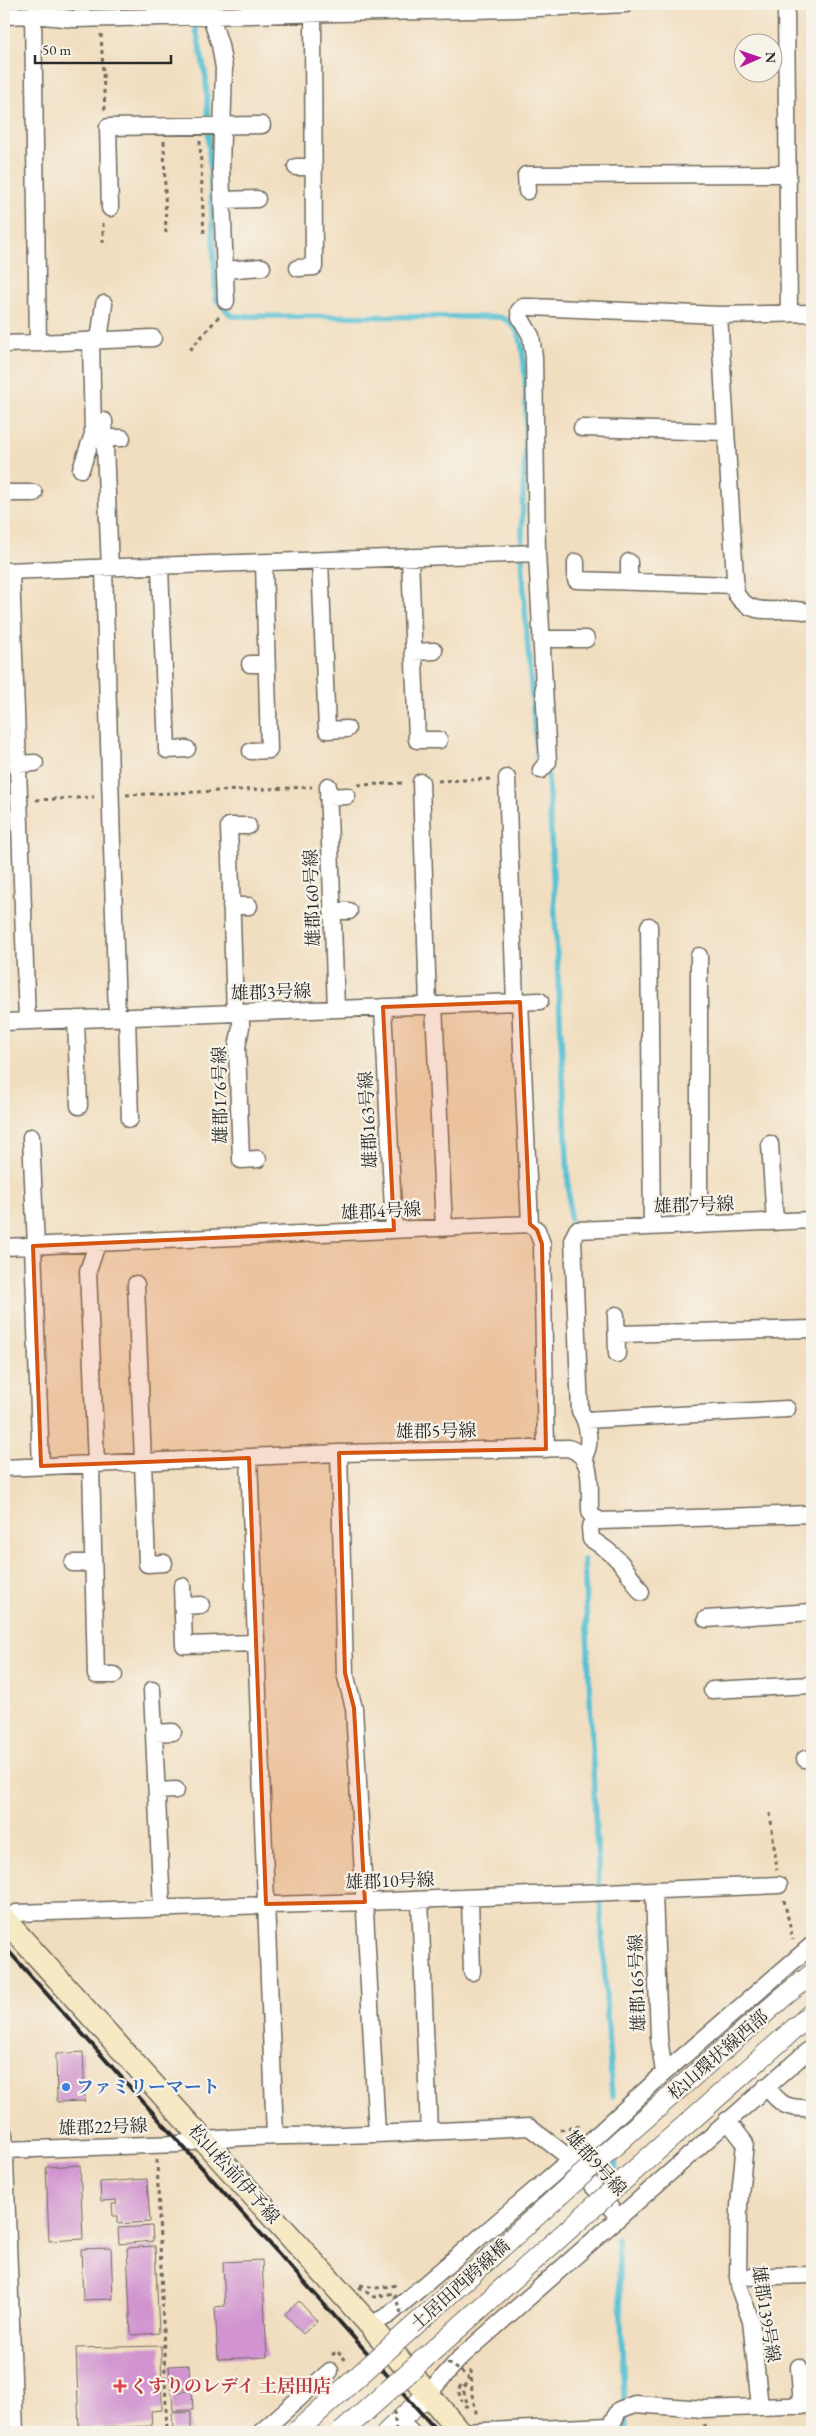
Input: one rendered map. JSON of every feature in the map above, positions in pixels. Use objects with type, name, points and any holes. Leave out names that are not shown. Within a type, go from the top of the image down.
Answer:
[{"type":"main road","name":"松山松前伊予線","points":[[4,1919],[429,2393],[466,2428]]},
{"type":"street","points":[[4,16],[33,15],[61,10],[74,19],[101,19],[183,10],[313,14],[332,8],[626,4]]},
{"type":"street","points":[[786,4],[789,313]]},
{"type":"street","points":[[208,10],[220,45],[224,68],[210,126],[222,200],[225,270],[223,308]]},
{"type":"street","points":[[298,268],[314,267],[313,14]]},
{"type":"street","points":[[33,15],[38,342]]},
{"type":"street","points":[[110,208],[108,127],[262,126]]},
{"type":"street","points":[[296,167],[314,167]]},
{"type":"street","points":[[527,191],[526,175],[788,174]]},
{"type":"street","points":[[222,200],[257,199]]},
{"type":"street","points":[[225,270],[262,268]]},
{"type":"street","points":[[81,469],[93,434],[95,340],[104,304]]},
{"type":"street","points":[[544,766],[541,639],[529,553],[533,352],[531,336],[520,317],[519,310],[523,307],[531,307],[719,315],[812,313]]},
{"type":"street","points":[[719,315],[736,594],[743,605],[754,609],[812,612]]},
{"type":"street","points":[[4,344],[153,338]]},
{"type":"street","points":[[104,421],[111,796],[122,1017],[130,1119]]},
{"type":"street","points":[[582,428],[726,432]]},
{"type":"street","points":[[105,438],[122,438]]},
{"type":"street","points":[[4,493],[34,493]]},
{"type":"street","points":[[27,1021],[8,571],[529,553]]},
{"type":"street","points":[[410,557],[417,740],[439,740]]},
{"type":"street","points":[[320,561],[327,730],[346,729]]},
{"type":"street","points":[[576,562],[576,580],[735,586]]},
{"type":"street","points":[[629,562],[629,582]]},
{"type":"street","points":[[251,751],[269,750],[264,563]]},
{"type":"street","points":[[160,567],[172,658],[168,750],[187,749]]},
{"type":"street","points":[[541,639],[586,639]]},
{"type":"street","points":[[414,652],[434,651]]},
{"type":"street","points":[[250,664],[266,664]]},
{"type":"street","points":[[17,764],[35,763]]},
{"type":"street","points":[[507,778],[530,1224],[538,1230],[542,1244],[546,1449]]},
{"type":"street","points":[[421,782],[444,1228]]},
{"type":"street","points":[[328,792],[347,796]]},
{"type":"street","name":"雄郡160号線","points":[[328,792],[336,1009]]},
{"type":"street","points":[[238,1013],[228,826],[248,826]]},
{"type":"street","points":[[231,906],[249,906]]},
{"type":"street","points":[[332,911],[349,911]]},
{"type":"street","points":[[649,926],[652,1227]]},
{"type":"street","points":[[699,1225],[704,964]]},
{"type":"street","name":"雄郡3号線","points":[[4,1022],[540,1001]]},
{"type":"street","name":"雄郡163号線","points":[[383,1007],[394,1230]]},
{"type":"street","name":"雄郡176号線","points":[[238,1013],[241,1027],[237,1047],[241,1160],[258,1159]]},
{"type":"street","points":[[76,1019],[79,1106]]},
{"type":"street","points":[[31,1137],[41,1466]]},
{"type":"street","points":[[770,1144],[776,1222]]},
{"type":"street","name":"雄郡7号線","points":[[586,1420],[580,1411],[573,1238],[577,1230],[812,1220]]},
{"type":"street","name":"雄郡4号線","points":[[4,1247],[530,1224]]},
{"type":"street","points":[[97,1244],[88,1271],[96,1676],[114,1675]]},
{"type":"street","points":[[136,1284],[147,1564],[164,1564]]},
{"type":"street","points":[[616,1315],[617,1354]]},
{"type":"street","points":[[617,1334],[812,1329]]},
{"type":"street","points":[[787,1409],[586,1420],[588,1451],[584,1456],[588,1464],[590,1509],[595,1519],[606,1522],[812,1514]]},
{"type":"street","name":"雄郡5号線","points":[[4,1468],[339,1453],[568,1448],[577,1450],[584,1456]]},
{"type":"street","points":[[339,1453],[345,1673],[354,1708],[377,2134]]},
{"type":"street","points":[[249,1458],[275,2136]]},
{"type":"street","points":[[595,1519],[590,1528],[591,1539],[611,1552],[623,1563],[641,1592]]},
{"type":"street","points":[[73,1563],[93,1563]]},
{"type":"street","points":[[182,1586],[184,1645],[256,1643]]},
{"type":"street","points":[[183,1606],[201,1605]]},
{"type":"street","points":[[706,1619],[812,1612]]},
{"type":"street","points":[[712,1690],[733,1682],[812,1685]]},
{"type":"street","points":[[152,1690],[162,1908]]},
{"type":"street","points":[[154,1733],[173,1732]]},
{"type":"street","points":[[157,1791],[176,1790]]},
{"type":"street","name":"雄郡10号線","points":[[4,1919],[16,1913],[420,1900],[779,1885]]},
{"type":"street","name":"雄郡165号線","points":[[654,1891],[659,2038],[664,2072]]},
{"type":"street","points":[[470,1898],[472,1972]]},
{"type":"street","points":[[420,1900],[430,2132]]},
{"type":"street","points":[[370,2325],[389,2315],[571,2159],[664,2072],[812,1945]]},
{"type":"street","name":"松山環状線西部","points":[[624,2137],[783,1997],[812,1974]]},
{"type":"street","name":"松山環状線西部","points":[[645,2161],[812,2013]]},
{"type":"street","name":"雄郡9号線","points":[[203,2140],[430,2132],[529,2126],[571,2159],[618,2217],[812,2047]]},
{"type":"street","points":[[766,2086],[784,2106],[812,2108]]},
{"type":"street","name":"雄郡139号線","points":[[727,2120],[745,2143],[739,2206],[738,2277],[740,2291],[751,2321],[760,2407]]},
{"type":"street","points":[[4,2134],[16,2432]]},
{"type":"street","name":"土居田西跨線橋","points":[[296,2432],[624,2137]]},
{"type":"street","name":"雄郡22号線","points":[[4,2150],[156,2145],[203,2140]]},
{"type":"street","name":"土居田西跨線橋","points":[[342,2432],[645,2161]]},
{"type":"street","points":[[399,2425],[460,2358],[618,2217]]},
{"type":"street","points":[[738,2277],[812,2275]]},
{"type":"street","points":[[466,2428],[611,2426],[619,2410],[635,2404],[703,2409],[807,2405],[799,2367]]},
{"type":"street","points":[[261,2432],[330,2371]]},
{"type":"path","points":[[101,19],[105,117],[108,127]]},
{"type":"path","points":[[163,126],[166,236]]},
{"type":"path","points":[[204,237],[210,126]]},
{"type":"path","points":[[190,350],[223,308]]},
{"type":"path","points":[[18,801],[111,796],[328,792],[421,782],[507,778]]},
{"type":"path","points":[[156,2145],[167,2432]]},
{"type":"path","points":[[376,2288],[360,2285],[374,2297],[394,2293]]},
{"type":"path","points":[[441,2368],[448,2363],[465,2374],[458,2390],[462,2404]]},
{"type":"path","points":[[468,2406],[463,2389],[474,2364]]},
{"type":"path","points":[[466,2428],[472,2395],[471,2371]]},
{"type":"highlighted area","points":[[520,1002],[530,1224],[537,1230],[542,1244],[546,1449],[339,1453],[345,1673],[354,1708],[365,1902],[266,1904],[249,1458],[41,1466],[33,1246],[394,1230],[383,1007]]},
{"type":"building","points":[[83,2052],[85,2101],[57,2102],[56,2054]]},
{"type":"building","points":[[80,2165],[83,2239],[49,2241],[46,2167]]},
{"type":"building","points":[[147,2179],[150,2222],[118,2224],[118,2216],[113,2216],[112,2204],[117,2204],[116,2200],[101,2201],[100,2182]]},
{"type":"building","points":[[152,2226],[153,2241],[119,2244],[118,2228]]},
{"type":"building","points":[[155,2246],[159,2333],[131,2335],[127,2248]]},
{"type":"building","points":[[111,2248],[113,2299],[83,2300],[81,2249]]},
{"type":"building","points":[[262,2260],[267,2357],[218,2359],[215,2307],[225,2306],[223,2262]]},
{"type":"building","points":[[299,2301],[317,2321],[303,2334],[285,2314]]},
{"type":"building","points":[[161,2346],[162,2410],[151,2411],[152,2426],[79,2429],[76,2348]]},
{"type":"building","points":[[189,2365],[190,2387],[171,2389],[169,2366]]},
{"type":"building","points":[[192,2391],[193,2410],[173,2411],[172,2392]]},
{"type":"building","points":[[191,2412],[191,2430],[173,2431],[172,2413]]},
{"type":"waterway","points":[[196,29],[206,78],[216,299],[232,316],[500,317],[513,325],[520,338],[525,372],[526,397],[522,521],[524,598],[537,756],[548,775],[570,1219]]},
{"type":"waterway","points":[[584,1560],[595,1813],[612,2096]]},
{"type":"waterway","points":[[615,2151],[616,2180]]},
{"type":"waterway","points":[[618,2239],[624,2399]]},
{"type":"waterway","points":[[625,2413],[626,2432]]},
{"type":"railway","points":[[4,1946],[438,2432]]},
{"type":"place","name":"ファミリーマート","points":[[66,2087]]},
{"type":"place","name":"くすりのレデイ 土居田店","points":[[120,2386]]}]
